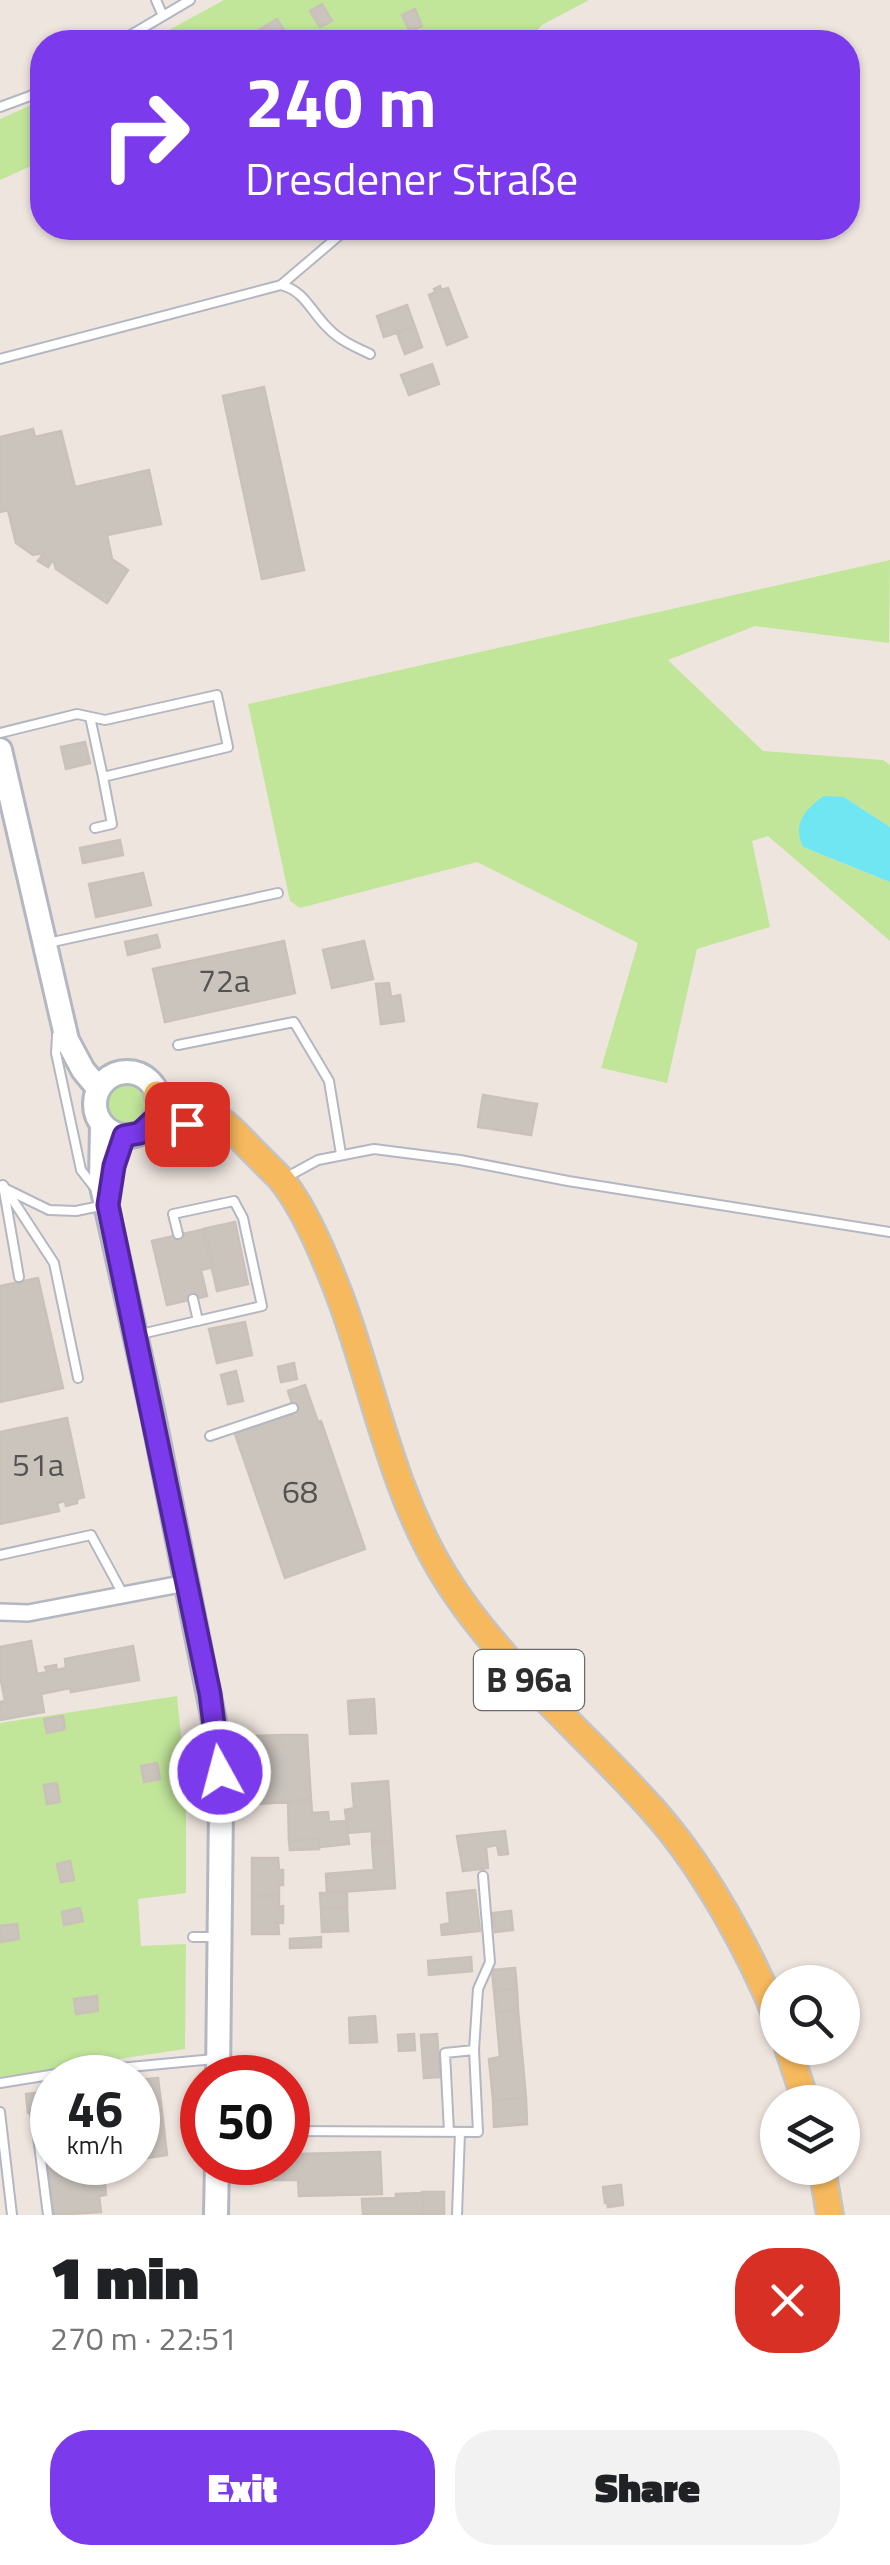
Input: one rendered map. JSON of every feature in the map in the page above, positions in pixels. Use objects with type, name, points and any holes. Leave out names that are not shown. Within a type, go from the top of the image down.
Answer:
[{"type":"main road","points":[[0,750],[58,1010],[106,1082]]},
{"type":"main road","points":[[102,1125],[124,1136],[140,1133],[156,1106],[151,1083],[127,1071],[106,1082],[94,1108],[102,1125],[100,1168],[218,1740],[219,2055]]},
{"type":"main road","name":"B 96a","points":[[156,1106],[187,1124],[248,1146],[281,1180],[315,1235],[345,1306],[399,1485],[420,1534],[444,1575],[470,1614],[641,1797],[695,1864],[760,1982]]},
{"type":"main road","points":[[108,1205],[124,1136]]},
{"type":"main road","points":[[216,2185],[216,2215]]},
{"type":"main road","points":[[825,2185],[830,2215]]},
{"type":"street","points":[[0,1612],[28,1613],[186,1583]]},
{"type":"lane","points":[[156,0],[163,16]]},
{"type":"lane","points":[[139,30],[190,0]]},
{"type":"lane","points":[[0,107],[30,96]]},
{"type":"lane","points":[[0,360],[280,285],[334,240]]},
{"type":"lane","points":[[280,285],[304,297],[332,333],[370,354]]},
{"type":"lane","points":[[0,733],[77,714],[106,720],[217,695],[228,747],[103,778]]},
{"type":"lane","points":[[90,717],[112,824],[95,828]]},
{"type":"lane","points":[[43,944],[278,892]]},
{"type":"lane","points":[[1,1186],[49,1210],[76,1211],[108,1205],[80,1170],[56,1053],[58,1010]]},
{"type":"lane","points":[[178,1045],[294,1022],[329,1081],[341,1154]]},
{"type":"lane","points":[[281,1180],[318,1160],[374,1149],[890,1232]]},
{"type":"lane","points":[[1,1186],[20,1276]]},
{"type":"lane","points":[[1,1186],[54,1263],[78,1378]]},
{"type":"lane","points":[[136,1336],[262,1306],[243,1218],[234,1201],[173,1214],[178,1234]]},
{"type":"lane","points":[[193,1299],[198,1321]]},
{"type":"lane","points":[[210,1436],[293,1408]]},
{"type":"lane","points":[[0,1555],[90,1535],[124,1596]]},
{"type":"lane","points":[[310,2131],[478,2132],[474,2050],[478,1990],[490,1962],[483,1876]]},
{"type":"lane","points":[[193,1938],[221,1937]]},
{"type":"lane","points":[[450,2132],[445,2054],[474,2050]]},
{"type":"lane","points":[[0,2083],[56,2074],[180,2069]]},
{"type":"lane","points":[[0,2112],[12,2215]]},
{"type":"lane","points":[[456,2215],[460,2132]]},
{"type":"lane","points":[[44,2185],[48,2215]]},
{"type":"green space","points":[[224,0],[589,0],[538,30],[169,30]]},
{"type":"green space","points":[[30,105],[30,166],[0,180],[0,119]]},
{"type":"green space","points":[[890,560],[889,643],[755,626],[668,660],[763,751],[883,760],[890,765],[890,827],[844,797],[803,847],[890,882],[890,941],[768,836],[752,841],[770,927],[697,949],[667,1083],[601,1068],[638,943],[477,862],[300,908],[290,901],[248,704]]},
{"type":"green space","points":[[126,1083],[141,1089],[147,1104],[141,1119],[126,1125],[111,1119],[105,1104],[111,1089]]},
{"type":"green space","points":[[177,1696],[186,1786],[186,1893],[138,1899],[141,1946],[186,1944],[185,2049],[145,2055],[30,2055],[30,2072],[0,2077],[0,1723]]},
{"type":"water","points":[[824,796],[844,797],[890,827],[890,882],[803,847],[799,831],[802,818]]},
{"type":"building","points":[[322,4],[332,21],[320,27],[310,11]]},
{"type":"building","points":[[415,9],[422,26],[409,30],[402,15]]},
{"type":"building","points":[[277,19],[284,30],[259,30]]},
{"type":"building","points":[[440,286],[441,290],[448,288],[467,337],[447,345],[429,295]]},
{"type":"building","points":[[407,305],[415,327],[384,337],[377,316]]},
{"type":"building","points":[[415,327],[422,347],[405,354],[397,333]]},
{"type":"building","points":[[432,364],[439,384],[409,395],[401,375]]},
{"type":"building","points":[[264,387],[304,570],[262,579],[223,396]]},
{"type":"building","points":[[33,429],[35,437],[61,431],[75,487],[149,470],[161,524],[107,535],[112,559],[128,570],[107,603],[56,569],[53,559],[48,567],[38,561],[44,553],[33,555],[16,543],[8,510],[0,512],[0,437]]},
{"type":"building","points":[[85,742],[90,763],[66,769],[61,747]]},
{"type":"building","points":[[120,840],[123,855],[83,863],[80,848]]},
{"type":"building","points":[[143,873],[151,905],[96,917],[89,884]]},
{"type":"building","points":[[157,935],[160,947],[128,955],[125,942]]},
{"type":"building","points":[[284,941],[295,993],[165,1022],[153,969]]},
{"type":"building","points":[[364,941],[373,979],[332,988],[323,950]]},
{"type":"building","points":[[389,983],[391,997],[400,995],[404,1021],[381,1024],[376,984]]},
{"type":"building","points":[[483,1095],[537,1104],[531,1135],[478,1127]]},
{"type":"building","points":[[235,1222],[248,1284],[217,1291],[203,1229]]},
{"type":"building","points":[[205,1229],[214,1267],[201,1270],[207,1296],[167,1305],[152,1241]]},
{"type":"building","points":[[38,1278],[63,1388],[0,1402],[0,1286]]},
{"type":"building","points":[[245,1322],[252,1355],[217,1363],[209,1329]]},
{"type":"building","points":[[294,1363],[297,1379],[281,1382],[278,1367]]},
{"type":"building","points":[[236,1371],[243,1401],[228,1404],[221,1375]]},
{"type":"building","points":[[305,1385],[365,1549],[285,1578],[235,1434],[295,1413],[288,1391]]},
{"type":"building","points":[[67,1418],[84,1497],[66,1506],[65,1501],[57,1503],[59,1511],[0,1524],[0,1432]]},
{"type":"building","points":[[31,1641],[37,1674],[47,1672],[45,1667],[66,1668],[65,1659],[133,1646],[139,1680],[41,1694],[44,1712],[0,1720],[0,1702],[5,1701],[0,1647]]},
{"type":"building","points":[[374,1699],[376,1733],[350,1734],[348,1701]]},
{"type":"building","points":[[63,1716],[65,1729],[47,1733],[44,1719]]},
{"type":"building","points":[[307,1735],[311,1800],[259,1804],[255,1736]]},
{"type":"building","points":[[157,1763],[160,1779],[144,1782],[141,1766]]},
{"type":"building","points":[[388,1781],[392,1841],[372,1842],[372,1831],[348,1833],[345,1810],[354,1808],[352,1784]]},
{"type":"building","points":[[57,1783],[60,1802],[47,1804],[44,1785]]},
{"type":"building","points":[[311,1800],[312,1813],[328,1812],[329,1822],[346,1821],[349,1844],[319,1847],[319,1839],[289,1841],[288,1801]]},
{"type":"building","points":[[505,1831],[508,1854],[499,1855],[497,1845],[486,1847],[488,1868],[463,1871],[457,1836]]},
{"type":"building","points":[[319,1839],[319,1849],[290,1850],[289,1841]]},
{"type":"building","points":[[392,1841],[395,1888],[327,1893],[326,1874],[374,1870],[372,1842]]},
{"type":"building","points":[[252,1858],[278,1858],[279,1870],[283,1870],[279,1895],[252,1896]]},
{"type":"building","points":[[70,1861],[74,1880],[61,1882],[57,1864]]},
{"type":"building","points":[[475,1890],[480,1931],[442,1935],[441,1925],[450,1923],[447,1893]]},
{"type":"building","points":[[347,1892],[347,1907],[321,1909],[320,1893]]},
{"type":"building","points":[[279,1895],[283,1923],[278,1923],[279,1934],[252,1934],[252,1896]]},
{"type":"building","points":[[347,1907],[348,1931],[322,1932],[321,1909]]},
{"type":"building","points":[[80,1908],[83,1921],[64,1925],[62,1912]]},
{"type":"building","points":[[511,1911],[513,1930],[495,1932],[493,1913]]},
{"type":"building","points":[[17,1924],[19,1939],[1,1942],[0,1926]]},
{"type":"building","points":[[321,1937],[321,1947],[290,1948],[290,1939]]},
{"type":"building","points":[[471,1957],[472,1971],[429,1975],[428,1961]]},
{"type":"building","points":[[515,1968],[517,1989],[494,1991],[492,1970]]},
{"type":"building","points":[[517,1989],[518,2010],[496,2012],[494,1991]]},
{"type":"building","points":[[97,1996],[98,2011],[76,2014],[74,1999]]},
{"type":"building","points":[[518,2010],[526,2098],[493,2100],[489,2059],[500,2057],[496,2012]]},
{"type":"building","points":[[375,2016],[377,2042],[350,2043],[349,2018]]},
{"type":"building","points":[[414,2034],[415,2050],[399,2051],[398,2035]]},
{"type":"building","points":[[437,2034],[440,2077],[424,2078],[421,2035]]},
{"type":"building","points":[[160,2095],[167,2155],[160,2156]]},
{"type":"building","points":[[526,2098],[527,2124],[494,2127],[493,2100]]},
{"type":"building","points":[[380,2152],[382,2194],[299,2196],[298,2185],[310,2185],[310,2154]]},
{"type":"building","points":[[50,2185],[105,2185],[106,2195],[99,2196],[101,2212],[54,2215]]},
{"type":"building","points":[[621,2185],[623,2205],[608,2207],[603,2187]]},
{"type":"building","points":[[422,2192],[444,2192],[444,2215],[423,2215]]},
{"type":"building","points":[[422,2193],[423,2215],[363,2215],[362,2199]]},
{"type":"route","points":[[187,1124],[155,1119],[146,1130],[124,1136],[108,1205],[210,1694],[220,1772]]}]
